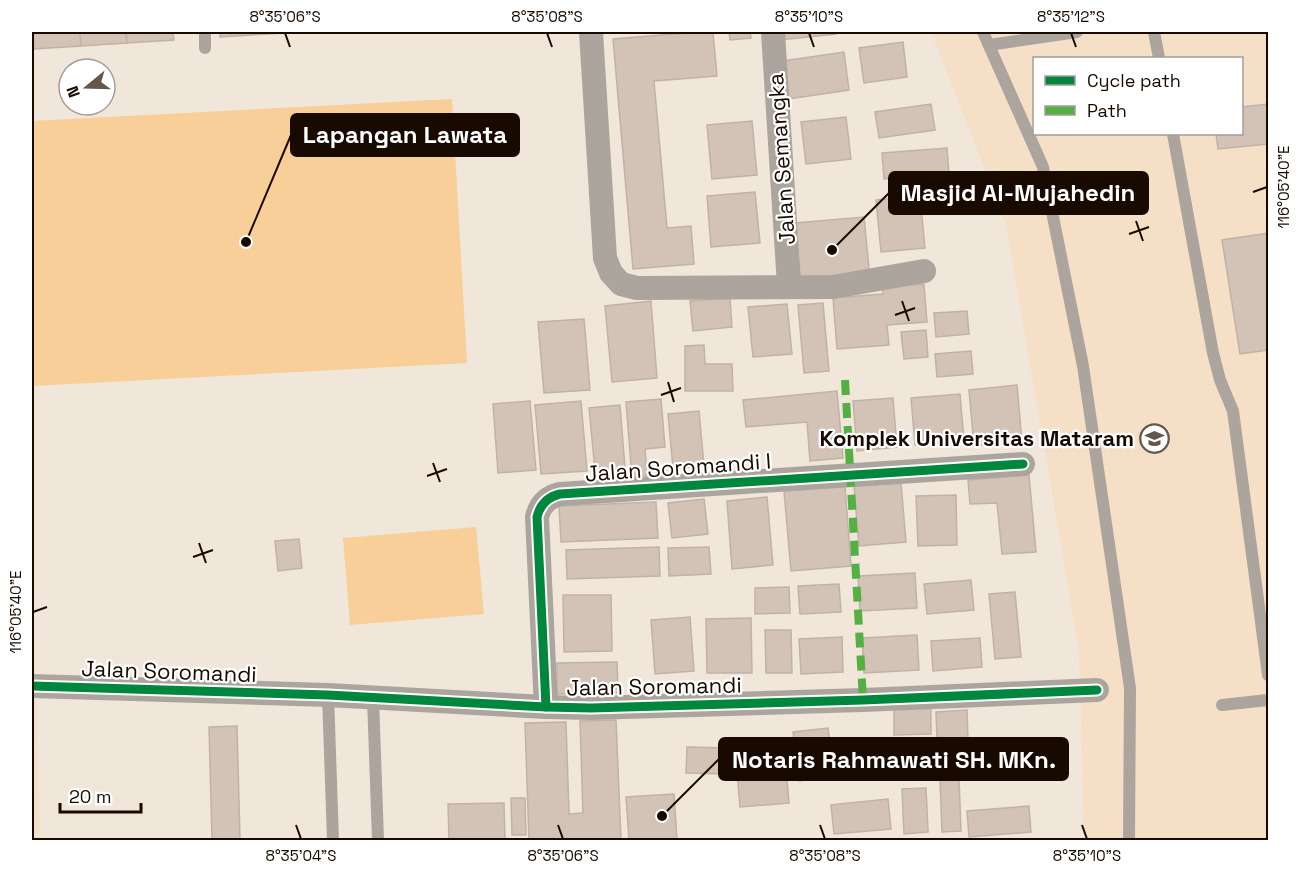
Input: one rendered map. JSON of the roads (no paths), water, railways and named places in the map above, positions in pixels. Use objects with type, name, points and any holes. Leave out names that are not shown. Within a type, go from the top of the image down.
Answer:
[{"type":"street","points":[[591,32],[605,258],[611,273],[621,284],[637,288],[685,289],[833,287],[924,271]]},
{"type":"street","name":"Jalan Semangka","points":[[773,32],[789,286]]},
{"type":"street","name":"Jalan Soromandi I","points":[[546,708],[537,518],[539,509],[548,499],[560,495],[1023,464]]},
{"type":"street","name":"Jalan Soromandi","points":[[32,686],[328,695],[546,708],[851,701],[1097,690]]},
{"type":"lane","points":[[205,32],[205,48]]},
{"type":"lane","points":[[983,32],[1043,167],[1083,366],[1130,688],[1130,840]]},
{"type":"lane","points":[[989,45],[1077,32]]},
{"type":"lane","points":[[1154,32],[1159,57]]},
{"type":"lane","points":[[1173,135],[1213,353],[1220,380],[1233,411],[1269,675]]},
{"type":"lane","points":[[328,695],[333,840]]},
{"type":"lane","points":[[373,698],[378,840]]},
{"type":"lane","points":[[1222,705],[1269,700]]},
{"type":"place","name":"Lapangan Lawata","points":[[246,242]]},
{"type":"place","name":"Masjid Al-Mujahedin","points":[[832,250]]},
{"type":"place","name":"Komplek Universitas Mataram","points":[[1155,438]]},
{"type":"place","name":"Notaris Rahmawati SH. MKn.","points":[[662,816]]}]
